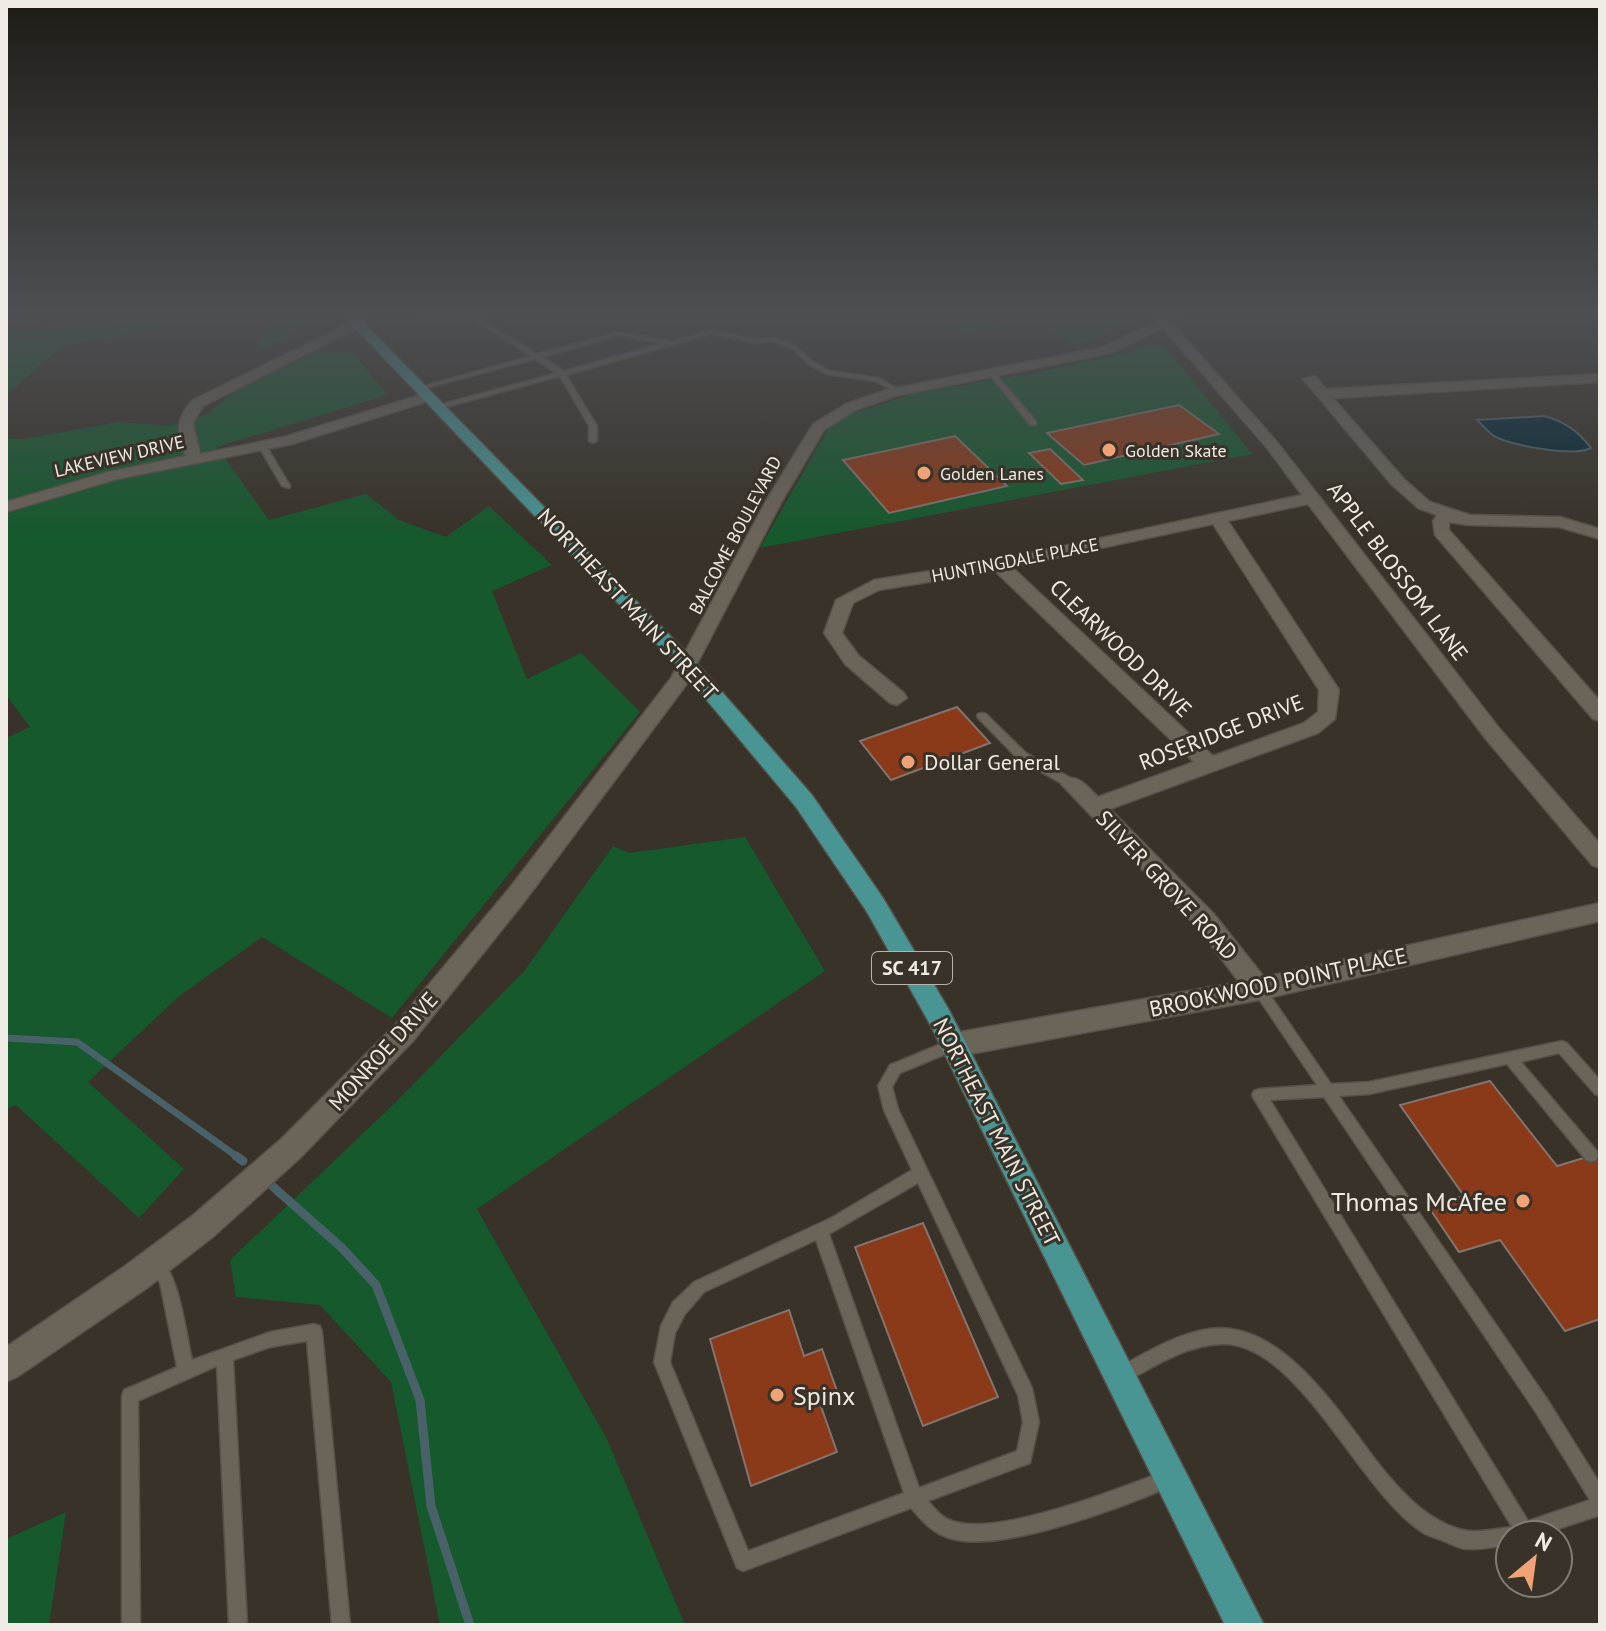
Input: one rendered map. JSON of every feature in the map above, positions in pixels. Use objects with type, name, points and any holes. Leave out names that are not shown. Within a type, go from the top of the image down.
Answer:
[{"type":"main road","name":"SC 417","points":[[418,388],[428,398]]},
{"type":"main road","name":"NORTHEAST MAIN STREET","points":[[428,398],[687,664],[804,801],[875,905],[954,1045],[1245,1625]]},
{"type":"street","points":[[195,460],[183,432],[186,414],[198,403],[226,388]]},
{"type":"street","name":"BALCOME BOULEVARD","points":[[687,664],[812,435],[843,411],[910,388]]},
{"type":"street","name":"APPLE BLOSSOM LANE","points":[[1223,388],[1272,445],[1492,733],[1600,859]]},
{"type":"street","points":[[1317,388],[1398,482],[1424,505],[1446,515],[1486,522],[1560,522],[1600,534]]},
{"type":"street","points":[[1321,394],[1423,388]]},
{"type":"street","name":"LAKEVIEW DRIVE","points":[[6,507],[102,478],[263,447],[428,398]]},
{"type":"street","name":"HUNTINGDALE PLACE","points":[[897,698],[852,660],[833,633],[845,600],[874,585],[999,565],[1312,498]]},
{"type":"street","points":[[1446,515],[1441,521],[1441,531],[1600,714]]},
{"type":"street","name":"ROSERIDGE DRIVE","points":[[1095,806],[1311,728],[1328,714],[1329,690],[1217,517]]},
{"type":"street","name":"CLEARWOOD DRIVE","points":[[999,565],[1210,765]]},
{"type":"street","name":"MONROE DRIVE","points":[[6,1366],[203,1226],[290,1149],[404,1033],[516,896],[679,681],[687,664]]},
{"type":"street","name":"SILVER GROVE ROAD","points":[[1072,784],[1206,921],[1259,989]]},
{"type":"street","name":"BROOKWOOD POINT PLACE","points":[[954,1045],[1259,989],[1600,912]]},
{"type":"lane","points":[[428,398],[455,388]]},
{"type":"lane","points":[[428,398],[481,388]]},
{"type":"lane","points":[[571,388],[593,426],[593,441]]},
{"type":"lane","points":[[892,388],[897,391]]},
{"type":"lane","points":[[1004,388],[1033,423]]},
{"type":"lane","points":[[263,447],[286,486]]},
{"type":"lane","points":[[982,716],[1022,756],[1072,784]]},
{"type":"lane","points":[[1259,989],[1543,1408],[1600,1503],[1556,1519]]},
{"type":"lane","points":[[921,1173],[820,1231],[699,1287],[679,1308],[667,1332],[662,1362],[743,1562],[1024,1457],[1031,1422],[1026,1394],[921,1173],[891,1110],[885,1086],[895,1069],[954,1045]]},
{"type":"lane","points":[[1506,1519],[1259,1095],[1369,1088],[1562,1047],[1600,1090]]},
{"type":"lane","points":[[1510,1058],[1591,1155]]},
{"type":"lane","points":[[820,1231],[914,1498],[932,1520],[953,1531],[986,1535],[1108,1501],[1171,1478]]},
{"type":"lane","points":[[155,1263],[167,1280],[186,1371]]},
{"type":"lane","points":[[131,1625],[130,1396],[186,1371],[292,1332],[314,1332],[341,1625]]},
{"type":"lane","points":[[1120,1376],[1193,1340],[1239,1337],[1264,1349],[1297,1373],[1398,1500],[1427,1525],[1458,1537],[1494,1540]]},
{"type":"lane","points":[[225,1357],[238,1625]]},
{"type":"green space","points":[[241,388],[382,388],[387,395],[217,447],[269,520],[366,494],[399,520],[446,537],[489,506],[552,565],[492,591],[527,679],[581,653],[640,712],[392,1018],[262,937],[178,997],[88,1082],[184,1169],[139,1218],[16,1105],[6,1109],[6,738],[30,727],[6,695],[6,438],[23,439],[119,422],[168,426],[207,414]]},
{"type":"green space","points":[[946,388],[1199,388],[1252,454],[760,548],[833,420],[912,394]]},
{"type":"green space","points":[[745,837],[825,971],[477,1209],[607,1439],[685,1625],[440,1625],[391,1382],[320,1305],[236,1297],[230,1260],[397,1101],[525,970],[613,846],[629,853]]},
{"type":"green space","points":[[66,1512],[49,1625],[6,1625],[6,1539]]},
{"type":"water","points":[[1545,416],[1571,428],[1591,448],[1558,451],[1516,444],[1493,436],[1477,420]]},
{"type":"building","name":"Golden Skate","points":[[1179,405],[1219,434],[1084,465],[1047,433]]},
{"type":"building","name":"Golden Lanes","points":[[955,436],[1007,486],[889,513],[843,460]]},
{"type":"building","points":[[1050,449],[1083,480],[1061,484],[1029,453]]},
{"type":"building","name":"Dollar General","points":[[957,707],[990,743],[891,780],[860,741]]},
{"type":"building","name":"Thomas McAfee","points":[[1490,1081],[1557,1166],[1600,1153],[1600,1319],[1565,1331],[1500,1240],[1459,1252],[1428,1206],[1464,1196],[1400,1105]]},
{"type":"building","name":"Spinx","points":[[923,1223],[998,1397],[923,1426],[855,1247]]},
{"type":"building","name":"Spinx","points":[[789,1310],[804,1356],[822,1349],[837,1391],[818,1398],[837,1452],[751,1486],[710,1339]]},
{"type":"waterway","points":[[6,1038],[77,1042],[239,1158]]},
{"type":"waterway","points":[[236,1156],[243,1161]]},
{"type":"waterway","points":[[270,1184],[342,1248],[376,1285],[420,1400],[431,1506],[470,1625]]},
{"type":"place","name":"Golden Skate","points":[[1109,450]]},
{"type":"place","name":"Golden Lanes","points":[[924,473]]},
{"type":"place","name":"Dollar General","points":[[908,762]]},
{"type":"place","name":"Thomas McAfee","points":[[1523,1201]]},
{"type":"place","name":"Spinx","points":[[777,1395]]}]
